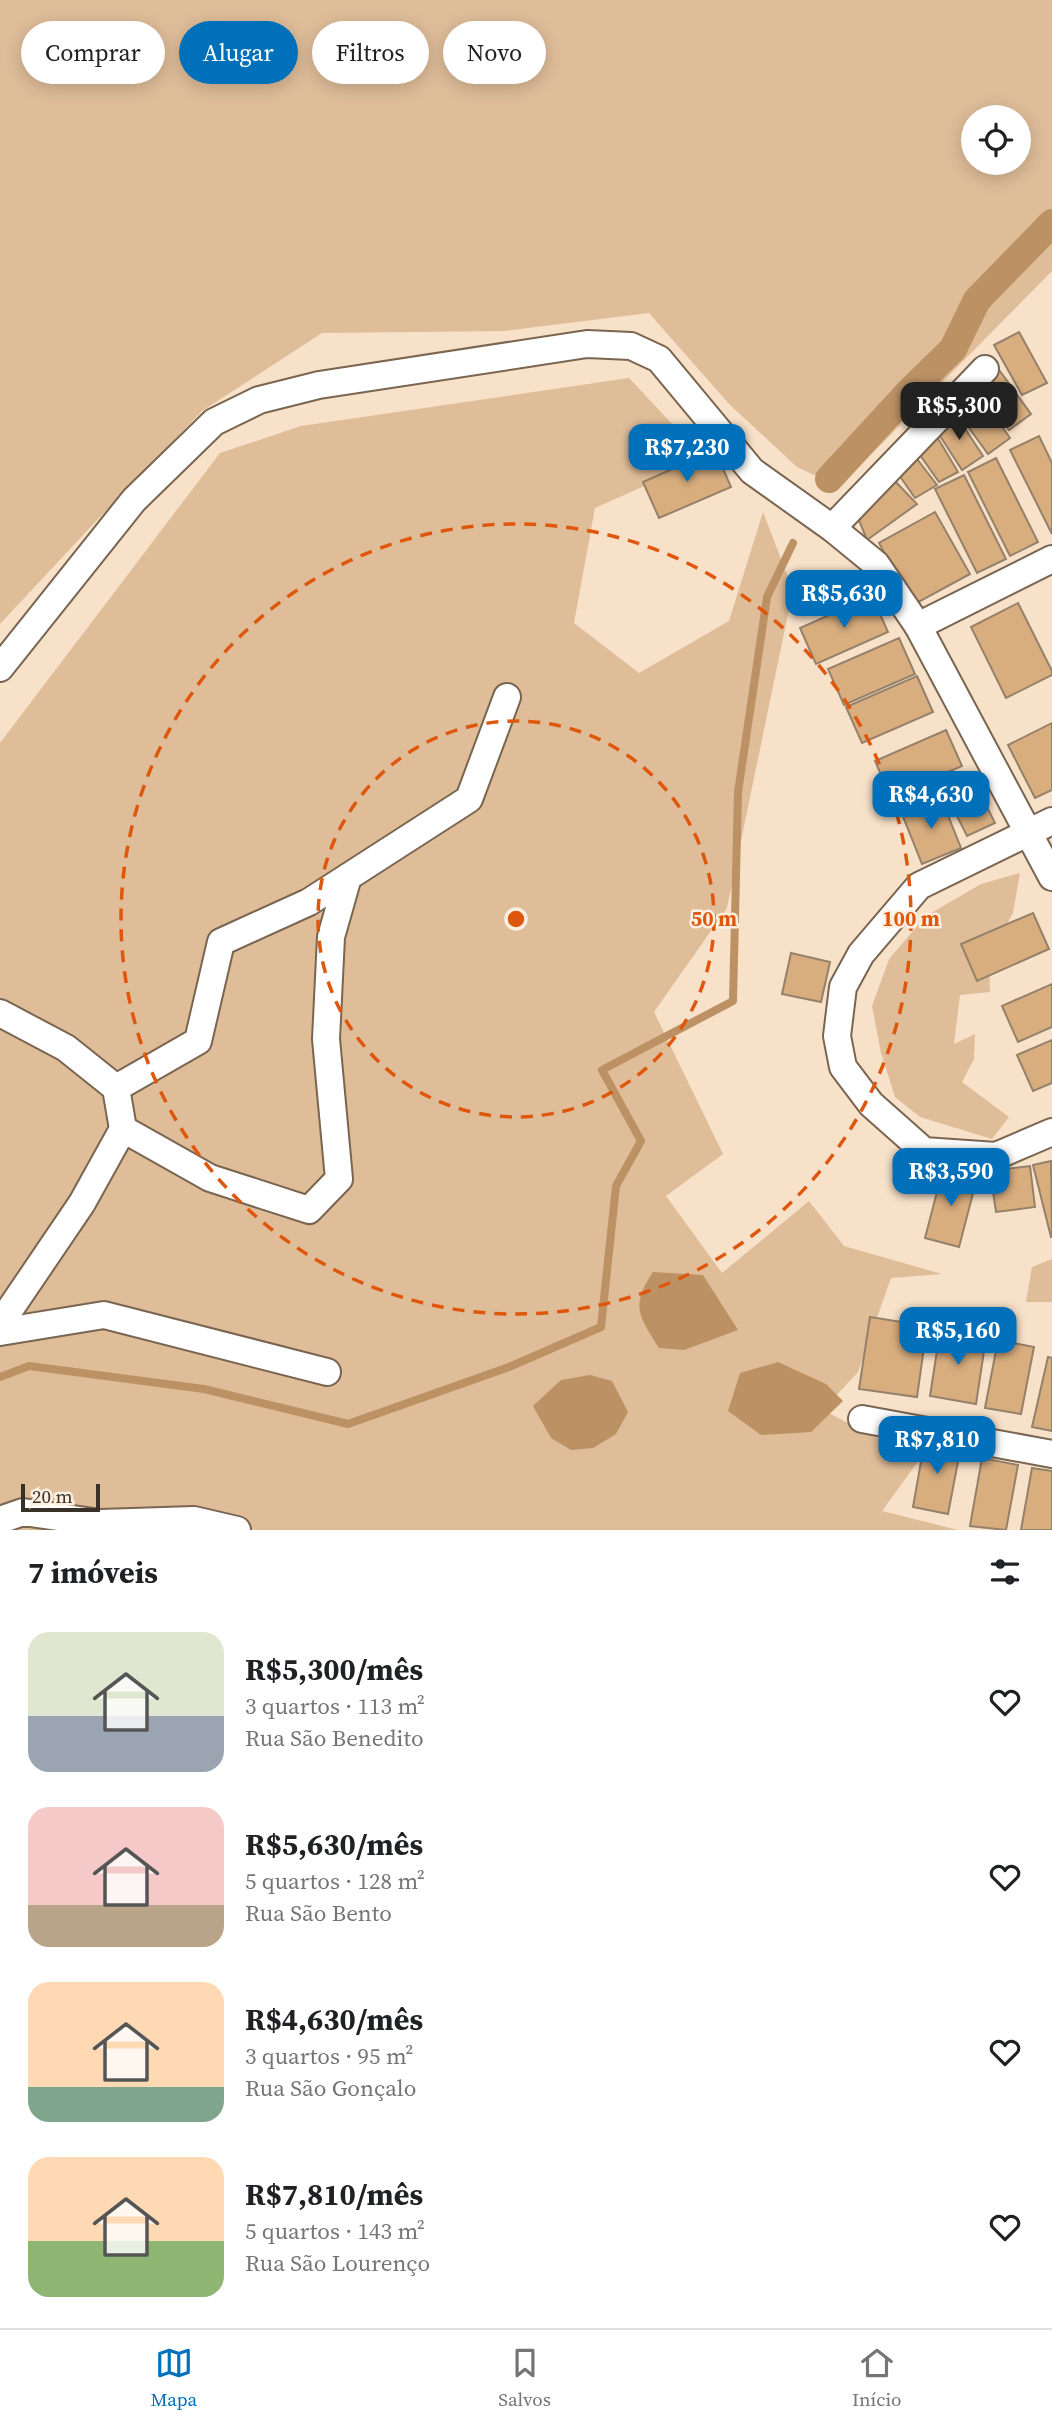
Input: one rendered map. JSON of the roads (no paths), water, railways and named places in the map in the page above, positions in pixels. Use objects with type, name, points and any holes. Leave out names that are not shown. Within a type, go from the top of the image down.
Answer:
[{"type":"street","points":[[0,668],[134,500],[214,422],[260,400],[319,385],[587,344],[632,346],[659,359],[752,471],[832,528],[876,564],[918,626],[1041,827],[1052,877]]},
{"type":"street","points":[[832,528],[985,369]]},
{"type":"street","points":[[918,626],[1052,559]]},
{"type":"street","points":[[116,1088],[198,1041],[221,942],[309,902],[469,799],[507,697]]},
{"type":"street","points":[[1041,827],[919,886],[861,954],[843,987],[838,1036],[843,1067],[871,1104],[924,1151],[996,1156],[1052,1132]]},
{"type":"street","points":[[123,1129],[210,1178],[309,1210],[338,1179],[326,1039],[331,937],[348,877]]},
{"type":"street","points":[[0,1013],[66,1048],[116,1088],[123,1129],[82,1203],[0,1324]]},
{"type":"street","points":[[0,1332],[104,1315],[327,1372]]},
{"type":"street","points":[[862,1419],[1052,1454]]},
{"type":"street","points":[[0,1520],[23,1512],[101,1523],[194,1520],[237,1530]]},
{"type":"waterway","points":[[829,479],[909,392],[953,349],[977,300],[1052,223]]},
{"type":"waterway","points":[[0,1377],[29,1366],[204,1389],[348,1424],[509,1367],[601,1327],[616,1186],[641,1141],[602,1070],[733,1001],[738,792],[767,597],[793,543]]}]
